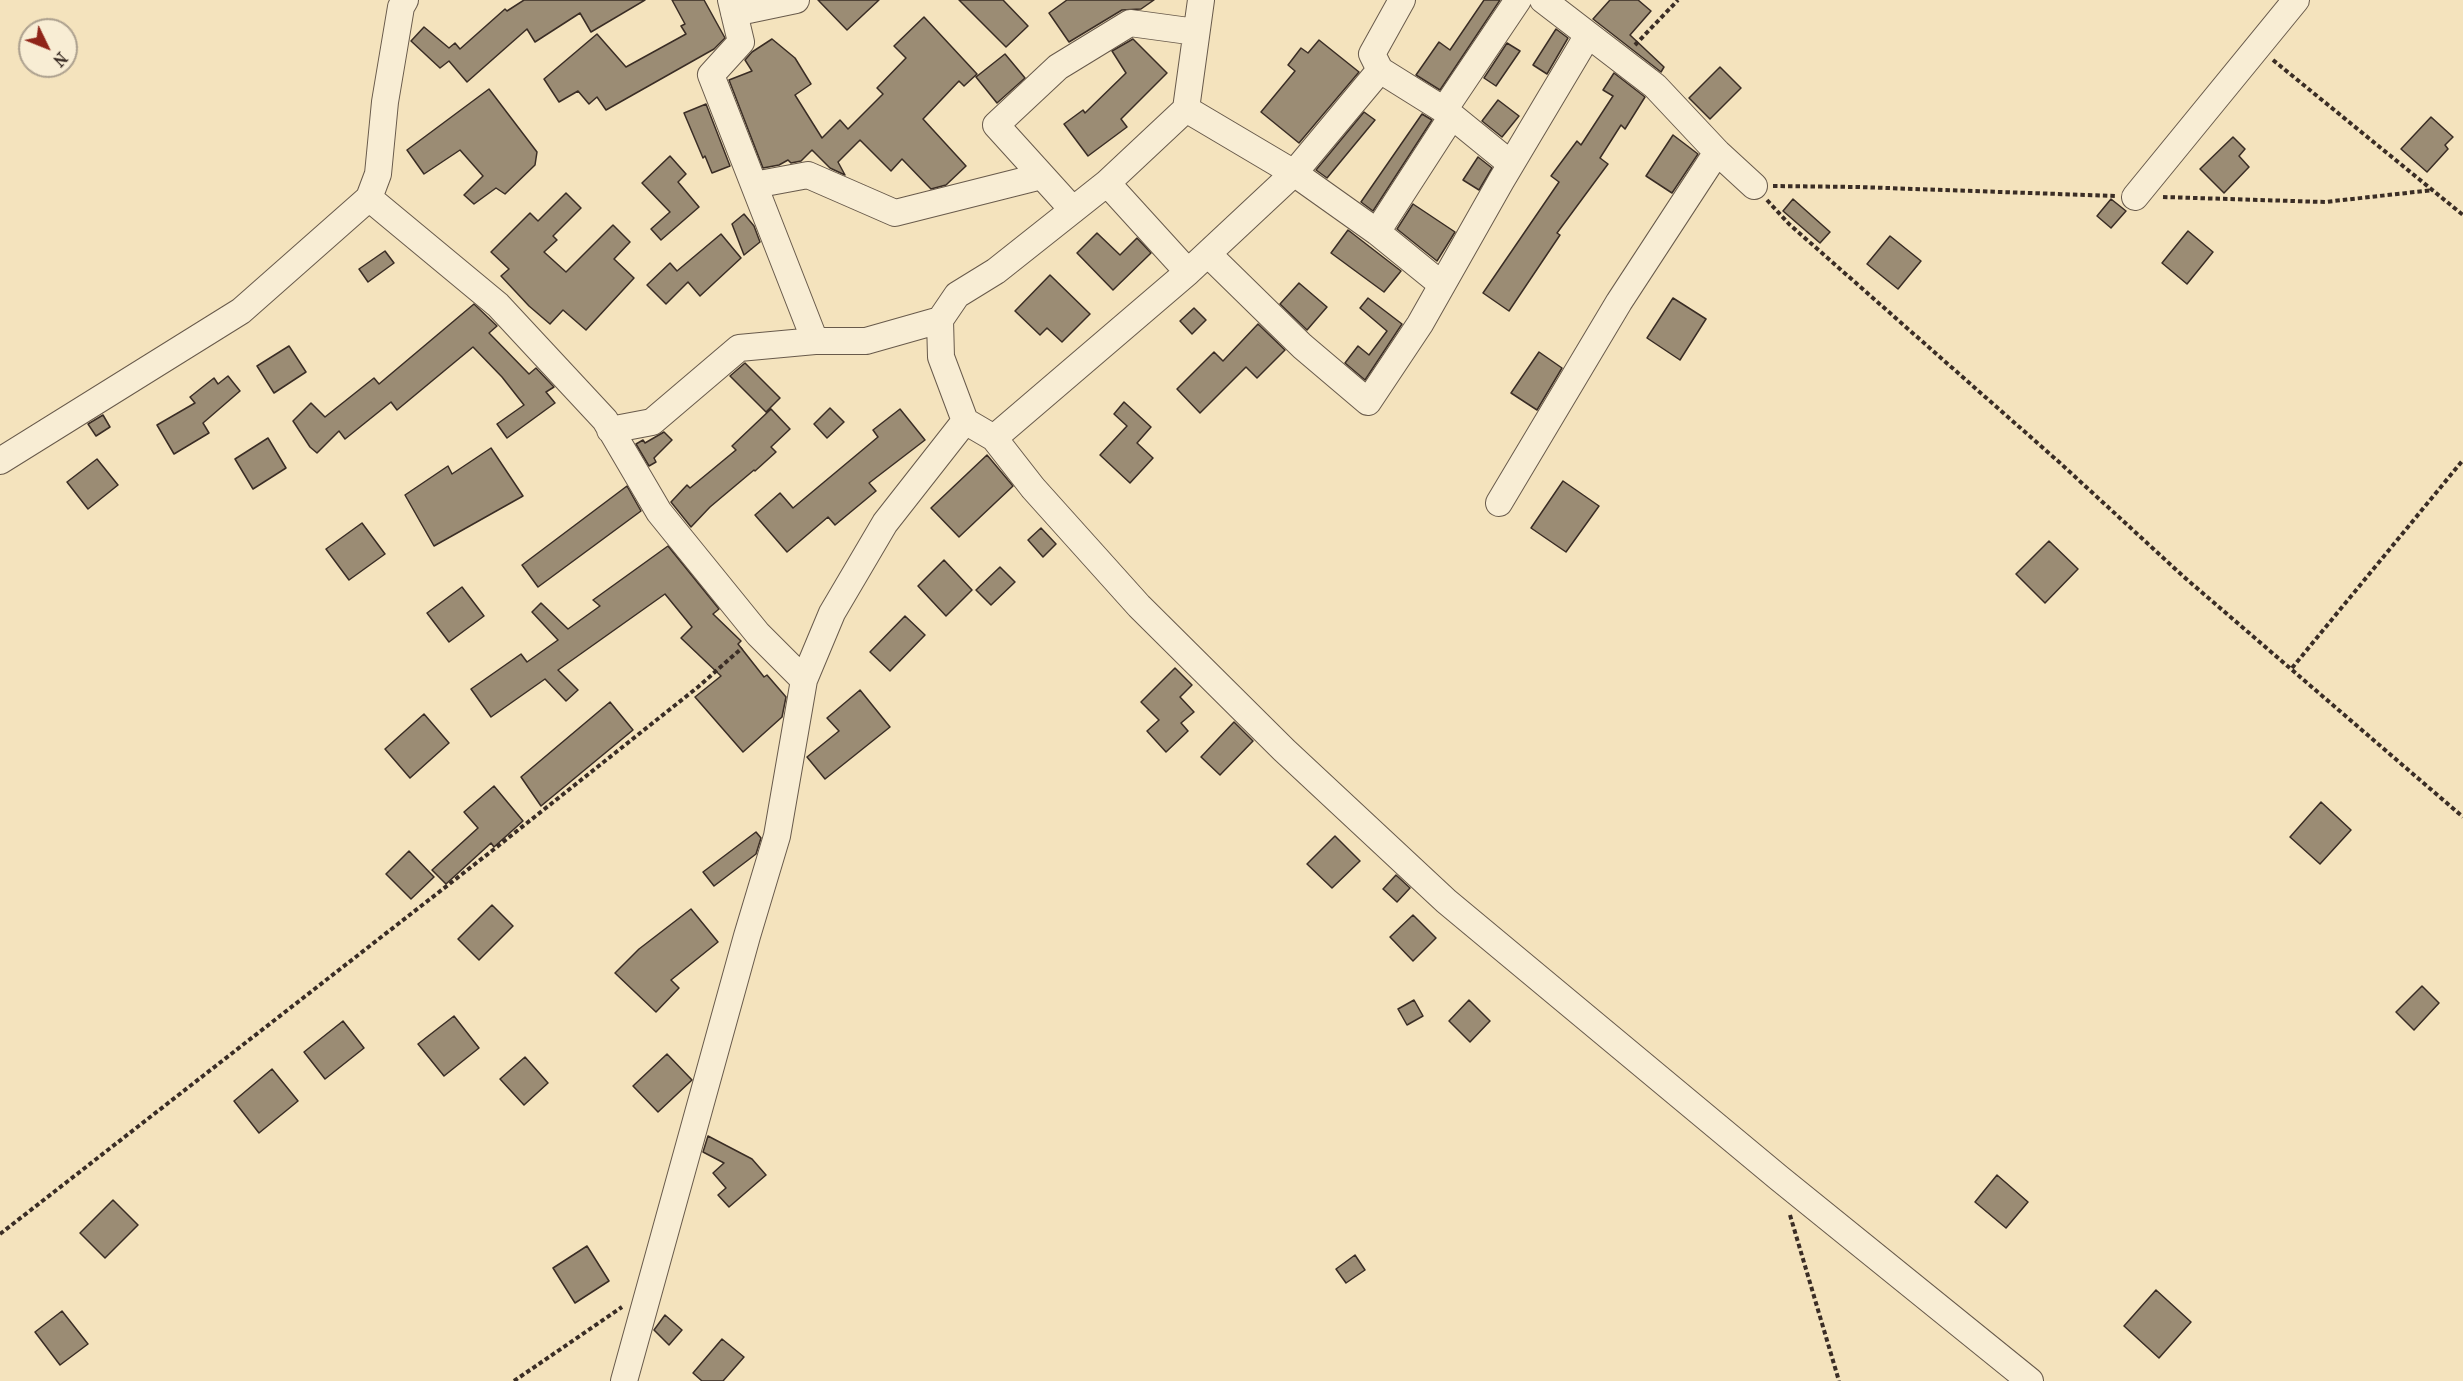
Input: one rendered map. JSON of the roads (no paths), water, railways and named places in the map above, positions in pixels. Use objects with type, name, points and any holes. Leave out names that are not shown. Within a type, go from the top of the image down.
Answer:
[{"type":"street","points":[[0,461],[241,311],[369,198],[378,174],[385,102],[401,7],[405,0]]},
{"type":"street","points":[[796,0],[733,7],[741,42],[711,75],[814,341]]},
{"type":"street","points":[[1201,0],[1186,109],[1107,183],[996,271],[957,295],[940,320],[941,357],[965,421],[994,438],[1033,488],[1139,606],[1284,750],[1446,901],[1779,1178],[2030,1381]]},
{"type":"street","points":[[1402,0],[1372,54],[1380,70],[1448,113],[1512,164]]},
{"type":"street","points":[[1377,232],[1518,0]]},
{"type":"street","points":[[1543,0],[1655,86],[1717,152],[1754,186]]},
{"type":"street","points":[[2135,197],[2296,0]]},
{"type":"street","points":[[1073,210],[996,125],[1059,68],[1130,23],[1196,32]]},
{"type":"street","points":[[1208,254],[1302,346],[1368,402],[1420,324],[1441,284],[1588,35]]},
{"type":"street","points":[[994,438],[1188,272],[1293,173],[1380,70]]},
{"type":"street","points":[[1186,109],[1293,173],[1377,232],[1441,284]]},
{"type":"street","points":[[1499,503],[1619,302],[1717,152]]},
{"type":"street","points":[[754,185],[808,175],[895,213],[1042,176]]},
{"type":"street","points":[[1107,183],[1188,272]]},
{"type":"street","points":[[369,198],[498,305],[605,420],[659,512],[758,634],[804,680]]},
{"type":"street","points":[[610,430],[652,422],[739,348],[814,341],[866,340],[940,320]]},
{"type":"street","points":[[624,1381],[747,936],[777,836],[804,680],[832,614],[885,523],[965,421]]}]
